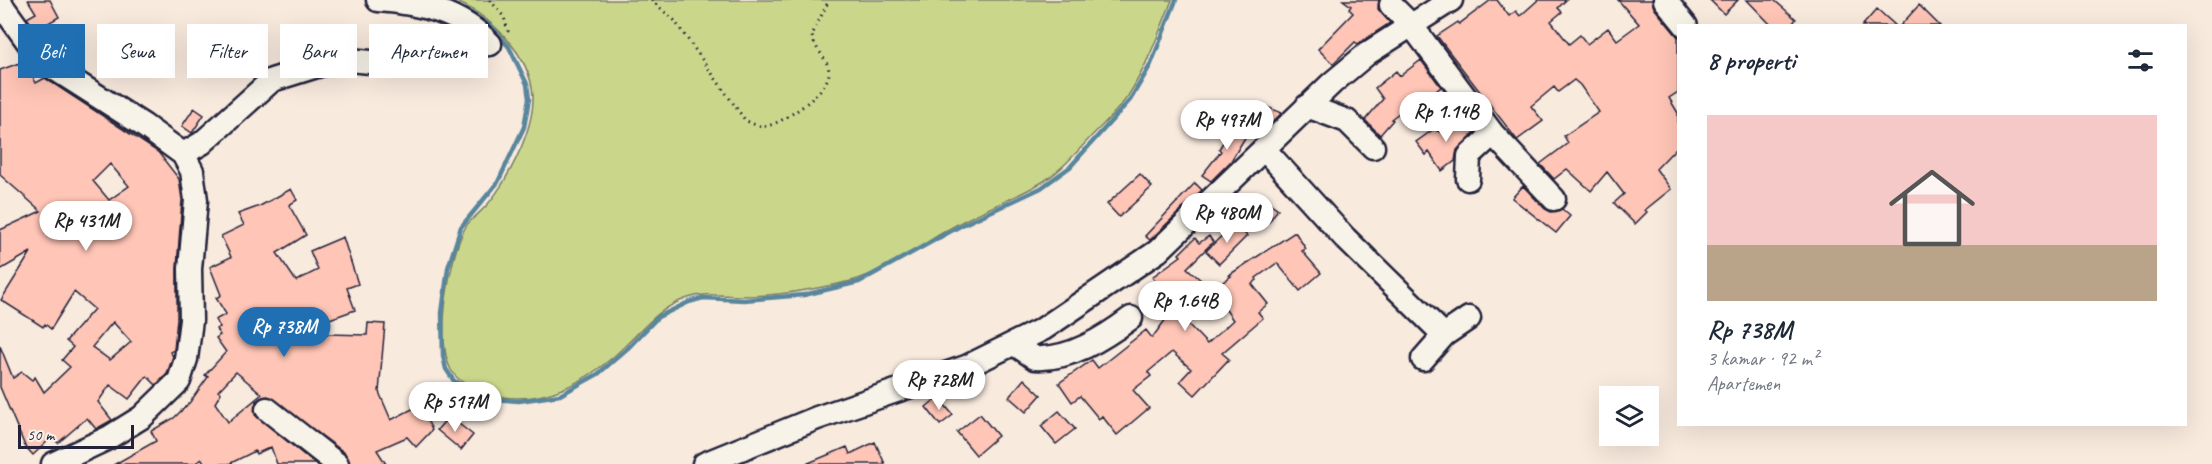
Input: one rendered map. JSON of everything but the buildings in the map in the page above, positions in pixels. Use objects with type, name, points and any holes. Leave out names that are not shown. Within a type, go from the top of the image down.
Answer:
[{"type":"street","points":[[183,154],[202,143],[272,80],[339,59],[381,63],[436,47],[490,44],[460,21],[434,8],[378,0]]},
{"type":"street","points":[[1665,0],[1684,24]]},
{"type":"street","points":[[704,464],[817,418],[966,367],[1016,345],[1044,329],[1158,252],[1307,106],[1368,54],[1448,1]]},
{"type":"street","points":[[0,3],[41,60],[143,125],[183,154],[192,171],[196,200],[190,269],[191,320],[184,371],[170,391],[142,417],[108,438],[53,464]]},
{"type":"street","points":[[1391,5],[1412,26],[1493,134],[1554,199]]},
{"type":"street","points":[[1442,119],[1469,101]]},
{"type":"street","points":[[1307,106],[1347,121],[1373,147]]},
{"type":"street","points":[[1468,179],[1469,156],[1493,134]]},
{"type":"street","points":[[1264,149],[1345,238],[1444,335]]},
{"type":"street","points":[[1016,345],[1035,358],[1049,358],[1097,341],[1131,318]]},
{"type":"street","points":[[1423,359],[1444,335],[1469,318]]},
{"type":"street","points":[[267,409],[337,464]]},
{"type":"path","points":[[489,0],[504,17],[508,31]]},
{"type":"path","points":[[651,0],[674,20],[745,120],[754,126],[776,123],[816,96],[825,85],[828,78],[828,65],[812,35],[830,0]]},
{"type":"green space","points":[[452,0],[1172,0],[1147,61],[1128,96],[1065,164],[1039,184],[966,220],[896,261],[858,279],[790,293],[748,296],[701,295],[678,302],[661,312],[612,358],[581,380],[546,394],[528,398],[509,398],[474,388],[454,375],[446,357],[444,320],[449,278],[459,241],[467,225],[491,200],[514,163],[528,130],[533,96],[525,66],[506,38],[480,15]]},
{"type":"waterway","points":[[442,0],[466,10],[491,26],[509,47],[527,84],[529,99],[524,127],[498,182],[461,227],[448,268],[442,313],[443,356],[446,369],[454,381],[492,399],[519,401],[560,395],[598,374],[658,317],[689,302],[703,298],[744,300],[804,295],[859,282],[962,225],[1041,188],[1070,167],[1130,100],[1151,64],[1176,0]]}]
